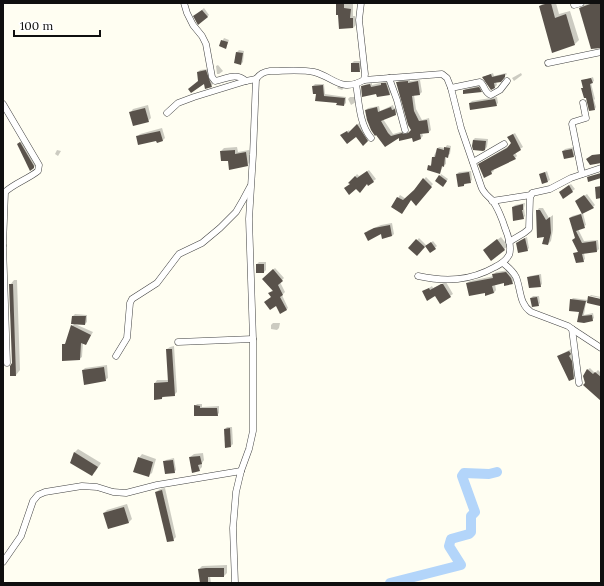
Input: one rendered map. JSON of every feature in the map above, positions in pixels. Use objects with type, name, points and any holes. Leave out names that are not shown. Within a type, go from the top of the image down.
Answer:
[{"type":"street","points":[[184,3],[193,25],[202,36],[206,44],[212,78],[215,81],[236,76],[241,77],[246,81]]},
{"type":"street","points":[[361,3],[359,20],[366,74],[364,80]]},
{"type":"street","points":[[548,63],[601,52]]},
{"type":"street","points":[[235,583],[233,528],[236,492],[240,472],[249,449],[253,431],[253,339],[249,219],[256,79],[260,74],[264,72],[316,72],[339,84],[356,84],[364,80],[442,74],[447,78],[461,128],[482,192],[492,201],[505,228],[509,242],[509,255],[503,263],[488,270],[458,280],[418,276]]},
{"type":"street","points":[[389,78],[405,130]]},
{"type":"street","points":[[167,113],[178,103],[256,79]]},
{"type":"street","points":[[451,88],[480,82],[486,93],[491,95],[500,90],[507,81]]},
{"type":"street","points":[[356,84],[363,125],[371,138]]},
{"type":"street","points":[[582,174],[572,124],[573,122],[586,118],[583,103]]},
{"type":"street","points":[[3,104],[39,165],[38,171],[32,176],[4,191],[3,245],[8,363]]},
{"type":"street","points":[[473,162],[504,144]]},
{"type":"street","points":[[492,201],[531,195],[534,192],[550,189],[571,178],[601,168]]},
{"type":"street","points":[[116,356],[127,338],[130,303],[132,299],[157,283],[180,254],[202,243],[220,228],[240,206],[251,183]]},
{"type":"street","points":[[509,242],[526,232],[530,226],[531,195]]},
{"type":"street","points":[[503,263],[515,276],[521,299],[527,309],[531,312],[568,326],[601,348]]},
{"type":"street","points":[[572,329],[579,383]]},
{"type":"street","points":[[178,342],[253,339]]},
{"type":"street","points":[[3,562],[21,536],[33,501],[38,495],[45,492],[82,486],[97,487],[113,492],[126,493],[164,484],[240,472]]},
{"type":"building","points":[[336,3],[344,3],[344,8],[351,9],[350,18],[353,18],[353,28],[339,29],[338,15],[336,15]]},
{"type":"building","points":[[551,3],[555,18],[566,14],[575,45],[552,53],[539,6]]},
{"type":"building","points":[[593,3],[600,3],[601,8],[601,48],[591,49],[579,8]]},
{"type":"building","points":[[202,10],[208,17],[198,25],[193,16]]},
{"type":"building","points":[[221,40],[228,42],[226,49],[219,46]]},
{"type":"building","points":[[236,52],[243,53],[241,65],[234,63]]},
{"type":"building","points":[[351,63],[359,63],[360,72],[351,72]]},
{"type":"building","points":[[206,70],[212,87],[205,89],[204,84],[191,93],[188,89],[198,81],[197,72]]},
{"type":"building","points":[[491,74],[492,77],[505,74],[505,77],[501,82],[494,83],[495,88],[491,90],[482,77]]},
{"type":"building","points":[[591,78],[593,83],[590,84],[595,110],[589,111],[586,98],[584,98],[581,88],[583,88],[581,80]]},
{"type":"building","points":[[408,81],[408,83],[418,81],[420,95],[412,96],[414,111],[419,121],[427,120],[429,133],[420,134],[421,139],[413,142],[412,138],[399,141],[399,138],[385,147],[371,130],[365,110],[377,107],[378,112],[391,107],[392,110],[395,109],[396,115],[381,121],[391,136],[408,133],[411,130],[408,125],[396,82]]},
{"type":"building","points":[[381,83],[386,83],[390,95],[377,97],[376,94],[362,97],[361,86],[370,84],[371,87],[381,85]]},
{"type":"building","points":[[323,85],[324,96],[345,98],[344,106],[336,105],[337,103],[315,101],[316,94],[313,94],[312,86]]},
{"type":"building","points":[[479,87],[482,92],[463,94],[463,90]]},
{"type":"building","points":[[495,99],[497,106],[470,110],[469,103]]},
{"type":"building","points":[[145,108],[149,122],[133,126],[129,112]]},
{"type":"building","points":[[357,124],[368,141],[363,146],[356,137],[347,144],[340,135],[347,131],[348,133]]},
{"type":"building","points":[[160,131],[163,141],[138,145],[136,136]]},
{"type":"building","points":[[513,134],[521,150],[513,155],[516,159],[491,171],[492,174],[484,178],[478,164],[507,148],[511,143],[507,137]]},
{"type":"building","points":[[473,140],[486,141],[485,150],[473,150]]},
{"type":"building","points":[[20,142],[34,166],[34,168],[30,171],[17,144]]},
{"type":"building","points":[[444,147],[450,148],[448,158],[445,157],[444,167],[442,166],[440,174],[427,170],[428,165],[431,166],[432,157],[435,157],[437,148],[444,150]]},
{"type":"building","points":[[572,149],[574,157],[564,159],[562,151]]},
{"type":"building","points":[[235,150],[235,154],[246,152],[248,166],[229,170],[228,161],[221,161],[220,151]]},
{"type":"building","points":[[601,154],[601,163],[590,165],[586,159],[592,155]]},
{"type":"building","points":[[367,171],[374,182],[368,186],[367,184],[360,193],[356,189],[349,195],[344,188],[350,184],[348,183],[355,176],[357,178]]},
{"type":"building","points":[[469,172],[471,183],[458,187],[456,174]]},
{"type":"building","points":[[545,172],[548,182],[542,184],[539,174]]},
{"type":"building","points":[[601,173],[601,178],[588,182],[587,177]]},
{"type":"building","points":[[439,175],[447,181],[443,187],[435,181]]},
{"type":"building","points":[[423,178],[432,187],[416,206],[411,200],[402,214],[391,207],[397,197],[403,200],[414,190]]},
{"type":"building","points":[[569,185],[573,192],[563,199],[559,192]]},
{"type":"building","points":[[601,186],[601,198],[596,199],[595,187]]},
{"type":"building","points":[[584,195],[594,208],[582,214],[575,201]]},
{"type":"building","points":[[523,204],[522,210],[524,219],[513,221],[512,207]]},
{"type":"building","points":[[536,210],[540,210],[546,220],[550,217],[551,233],[548,245],[542,244],[544,237],[537,238]]},
{"type":"building","points":[[581,214],[585,228],[576,231],[582,243],[596,241],[597,252],[582,254],[584,262],[576,263],[573,253],[578,252],[572,240],[575,238],[569,218]]},
{"type":"building","points":[[390,225],[392,236],[382,239],[381,234],[368,241],[364,233],[374,228]]},
{"type":"building","points":[[525,238],[528,251],[518,253],[516,243]]},
{"type":"building","points":[[416,239],[425,247],[417,256],[408,248]]},
{"type":"building","points":[[497,239],[505,250],[491,261],[483,250]]},
{"type":"building","points":[[431,242],[436,249],[430,253],[425,246]]},
{"type":"building","points":[[256,264],[264,264],[264,273],[256,273]]},
{"type":"building","points":[[273,269],[283,281],[278,285],[283,295],[280,297],[287,310],[280,314],[276,306],[270,310],[264,302],[271,297],[268,293],[273,291],[262,279]]},
{"type":"building","points":[[506,272],[511,278],[513,284],[504,286],[504,283],[492,286],[494,293],[485,296],[485,293],[469,296],[466,283],[493,278],[492,274]]},
{"type":"building","points":[[539,275],[541,287],[529,288],[527,277]]},
{"type":"building","points":[[9,284],[13,284],[16,376],[10,376],[10,366],[12,363]]},
{"type":"building","points":[[443,284],[451,297],[440,304],[435,296],[427,301],[422,291],[429,288],[430,290]]},
{"type":"building","points":[[588,296],[601,299],[600,306],[587,303]]},
{"type":"building","points":[[537,297],[539,306],[532,307],[530,298]]},
{"type":"building","points":[[570,299],[586,301],[582,316],[592,315],[593,321],[584,323],[577,322],[579,312],[569,311]]},
{"type":"building","points":[[72,316],[86,316],[85,325],[71,324]]},
{"type":"building","points":[[71,325],[91,335],[86,345],[81,343],[80,360],[62,361],[62,344],[65,344]]},
{"type":"building","points":[[166,349],[172,349],[175,396],[162,397],[162,399],[154,400],[154,383],[168,382]]},
{"type":"building","points":[[569,351],[571,354],[569,356],[572,361],[574,379],[569,381],[557,356]]},
{"type":"building","points":[[104,367],[106,381],[84,385],[82,370]]},
{"type":"building","points":[[587,369],[593,374],[595,372],[601,377],[601,401],[583,385],[585,383],[583,376]]},
{"type":"building","points":[[194,405],[200,406],[200,408],[217,408],[218,416],[194,416]]},
{"type":"building","points":[[230,428],[231,447],[225,448],[224,429]]},
{"type":"building","points":[[74,452],[98,467],[92,476],[70,463]]},
{"type":"building","points":[[200,456],[202,464],[198,465],[200,471],[192,473],[189,457]]},
{"type":"building","points":[[138,457],[153,462],[149,477],[133,472]]},
{"type":"building","points":[[173,460],[175,473],[165,474],[163,461]]},
{"type":"building","points":[[162,490],[174,541],[167,542],[155,492]]},
{"type":"building","points":[[124,507],[129,523],[108,529],[103,513]]},
{"type":"building","points":[[224,568],[224,577],[208,577],[208,583],[200,583],[198,569]]},
{"type":"waterway","points":[[390,583],[461,565],[449,546],[451,539],[469,534],[471,532],[471,516],[475,512],[462,476],[464,473],[489,474],[497,472]]}]
